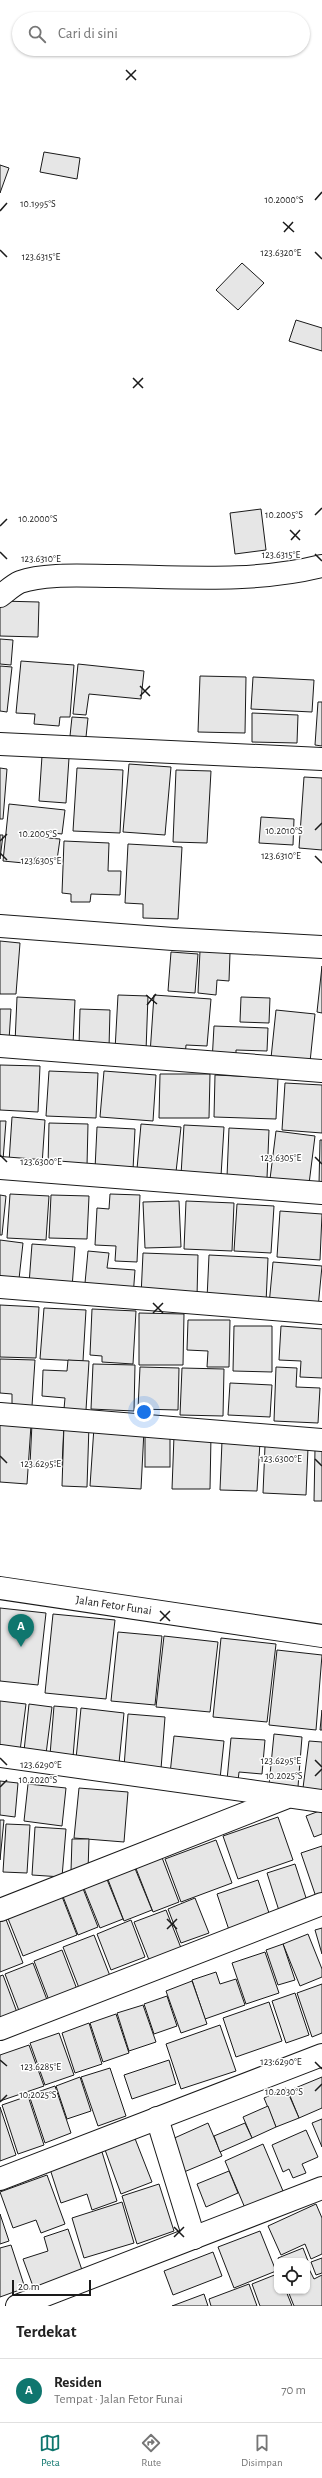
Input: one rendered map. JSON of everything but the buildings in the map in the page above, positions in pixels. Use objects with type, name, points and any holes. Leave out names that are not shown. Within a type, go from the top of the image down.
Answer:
[{"type":"street","points":[[0,596],[19,582],[47,578],[85,576],[226,577],[293,573],[322,566]]},
{"type":"street","points":[[0,744],[322,759]]},
{"type":"street","points":[[0,926],[173,939],[322,947]]},
{"type":"street","points":[[0,1046],[322,1071]]},
{"type":"street","points":[[0,1168],[322,1193]]},
{"type":"street","points":[[0,1287],[322,1313]]},
{"type":"street","points":[[0,1414],[322,1440]]},
{"type":"street","name":"Jalan Fetor Funai","points":[[0,1588],[322,1636]]},
{"type":"street","points":[[0,1756],[322,1801]]},
{"type":"street","points":[[0,1910],[288,1797]]},
{"type":"street","points":[[0,2029],[322,1904]]},
{"type":"street","points":[[0,2179],[322,2055]]},
{"type":"street","points":[[157,2118],[194,2238]]},
{"type":"street","points":[[17,2306],[322,2188]]},
{"type":"place","name":"Residen","points":[[21,1647]]}]
